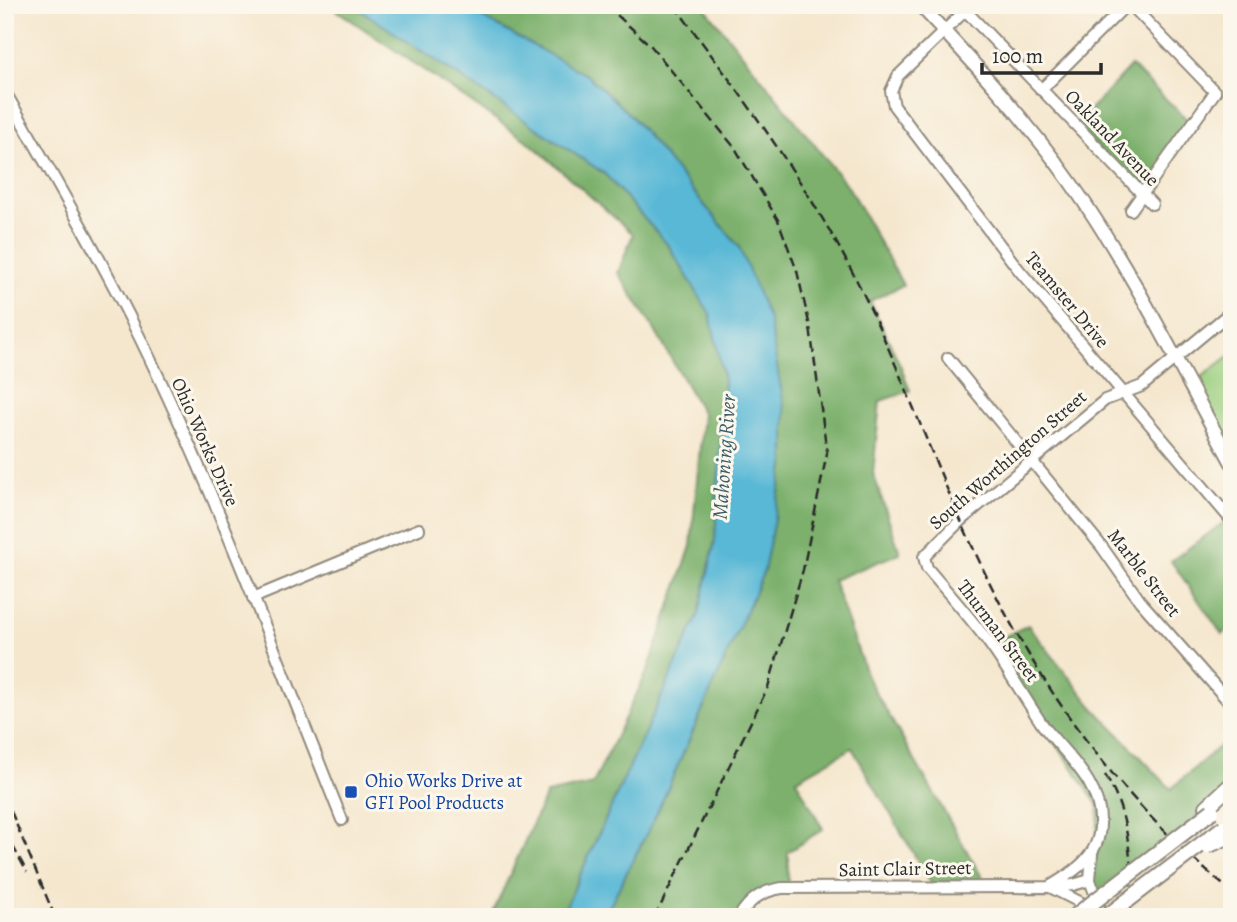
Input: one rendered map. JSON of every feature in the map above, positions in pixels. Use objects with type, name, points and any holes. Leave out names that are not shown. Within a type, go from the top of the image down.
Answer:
[{"type":"highway","points":[[1073,917],[1210,809],[1232,784]]},
{"type":"highway","points":[[1210,809],[1232,798]]},
{"type":"highway","points":[[1106,915],[1187,855],[1229,828]]},
{"type":"main road","points":[[920,5],[1015,110],[1071,183],[1116,253],[1232,463]]},
{"type":"street","points":[[1041,90],[1129,5],[1215,92],[1132,210]]},
{"type":"street","points":[[944,32],[965,7]]},
{"type":"street","name":"Oakland Avenue","points":[[965,7],[1152,204]]},
{"type":"street","name":"Teamster Drive","points":[[944,32],[898,76],[891,91],[894,106],[1032,287],[1232,521]]},
{"type":"street","name":"Ohio Works Drive","points":[[5,92],[139,336],[197,464],[342,820]]},
{"type":"street","name":"South Worthington Street","points":[[924,562],[928,552],[961,520],[1105,400],[1142,386],[1232,311]]},
{"type":"street","name":"Marble Street","points":[[948,358],[1102,547],[1140,601],[1230,704]]},
{"type":"street","points":[[253,598],[419,528]]},
{"type":"street","name":"Thurman Street","points":[[924,562],[990,644],[1042,724],[1084,775],[1096,796],[1101,825],[1092,854]]},
{"type":"street","points":[[1092,854],[1090,880],[1106,915]]},
{"type":"street","points":[[1049,887],[1069,875],[1092,854]]},
{"type":"street","name":"Saint Clair Street","points":[[739,917],[751,901],[761,894],[782,888],[1049,887],[1090,880]]},
{"type":"street","name":"Saint Clair Street","points":[[1049,887],[1106,915]]},
{"type":"green space","points":[[329,5],[353,5],[605,174],[669,246],[710,314],[724,380],[715,541],[699,614],[561,917],[491,917],[546,794],[593,784],[648,670],[691,546],[703,414],[618,273],[633,234],[530,143]]},
{"type":"green space","points":[[460,5],[703,5],[849,188],[903,285],[870,301],[910,391],[880,401],[873,473],[900,553],[833,580],[868,679],[987,886],[933,887],[852,748],[796,780],[823,829],[788,852],[788,888],[772,890],[739,917],[604,917],[655,817],[764,571],[785,461],[739,247],[632,117],[588,76]]},
{"type":"green space","points":[[1131,66],[1192,124],[1143,195],[1076,125]]},
{"type":"green space","points":[[1232,354],[1232,463],[1190,386]]},
{"type":"green space","points":[[1230,518],[1232,627],[1222,634],[1171,561]]},
{"type":"green space","points":[[1028,625],[1093,707],[1171,789],[1232,735],[1232,784],[1167,844],[1096,899],[1093,889],[1099,807],[990,644]]},
{"type":"water","name":"Mahoning River","points":[[353,5],[460,5],[588,76],[632,117],[739,247],[769,320],[785,412],[785,461],[764,571],[655,817],[604,917],[561,917],[699,614],[715,541],[724,380],[710,314],[669,246],[605,174]]},
{"type":"railway","points":[[606,5],[651,46],[735,148],[778,220],[797,271],[810,327],[827,453],[803,570],[768,687],[655,917]]},
{"type":"railway","points":[[674,5],[774,142],[841,251],[877,324],[984,571],[1007,617],[1060,704],[1122,785],[1156,823],[1232,892]]},
{"type":"railway","points":[[1105,775],[1114,791],[1125,826],[1131,880],[1130,917]]},
{"type":"railway","points":[[5,797],[55,917]]},
{"type":"railway","points":[[5,832],[27,872]]},
{"type":"place","name":"Ohio Works Drive at GFI Pool Products","points":[[351,792]]}]
